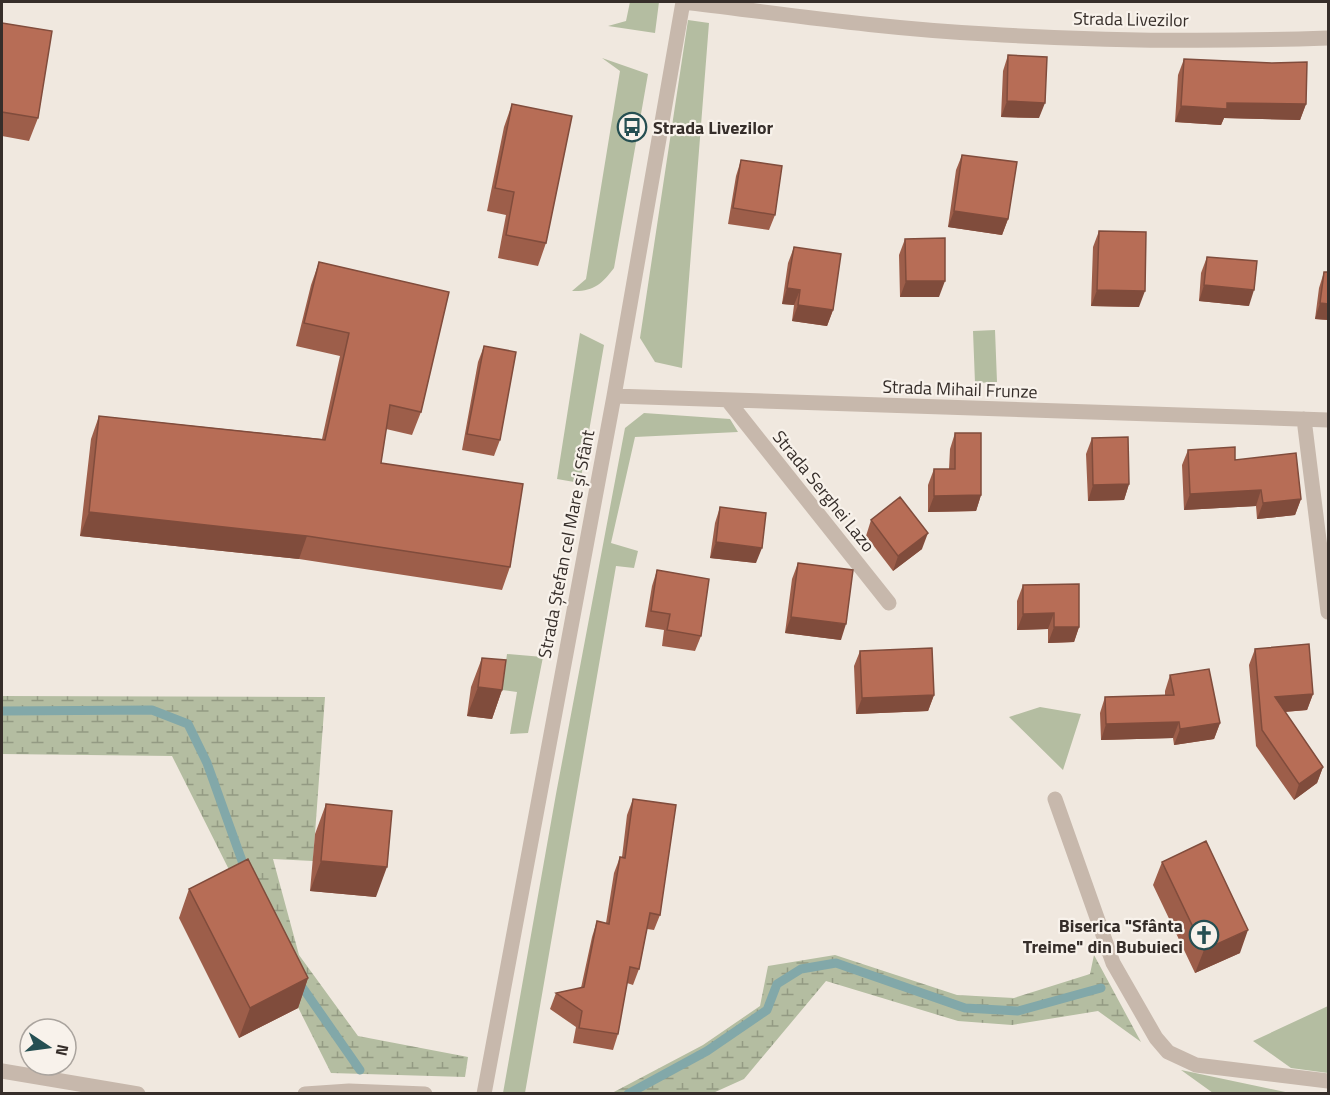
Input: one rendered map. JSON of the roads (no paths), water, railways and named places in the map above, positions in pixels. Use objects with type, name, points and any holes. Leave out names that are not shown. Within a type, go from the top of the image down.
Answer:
[{"type":"street","name":"Strada Livezilor","points":[[683,2],[860,24],[986,34],[1132,39],[1329,38]]},
{"type":"street","name":"Strada Ștefan cel Mare și Sfânt","points":[[484,1094],[614,396],[683,2]]},
{"type":"street","name":"Strada Mihail Frunze","points":[[614,396],[729,402],[1329,420]]},
{"type":"street","name":"Strada Serghei Lazo","points":[[729,402],[889,603]]},
{"type":"street","points":[[1304,419],[1329,612]]},
{"type":"street","points":[[1055,798],[1113,963],[1156,1038],[1168,1052],[1196,1065],[1329,1081]]},
{"type":"street","points":[[2,1071],[138,1094]]},
{"type":"street","points":[[305,1094],[349,1091],[424,1094]]},
{"type":"waterway","points":[[2,711],[152,710],[188,724],[207,763],[246,872]]},
{"type":"waterway","points":[[628,1094],[707,1051],[767,1010],[777,984],[801,969],[836,963],[965,1008],[1018,1011],[1101,988]]},
{"type":"waterway","points":[[298,981],[360,1070]]},
{"type":"place","name":"Strada Livezilor","points":[[632,127]]},
{"type":"place","name":"Biserica \"Sfânta Treime\" din Bubuieci","points":[[1204,935]]}]
